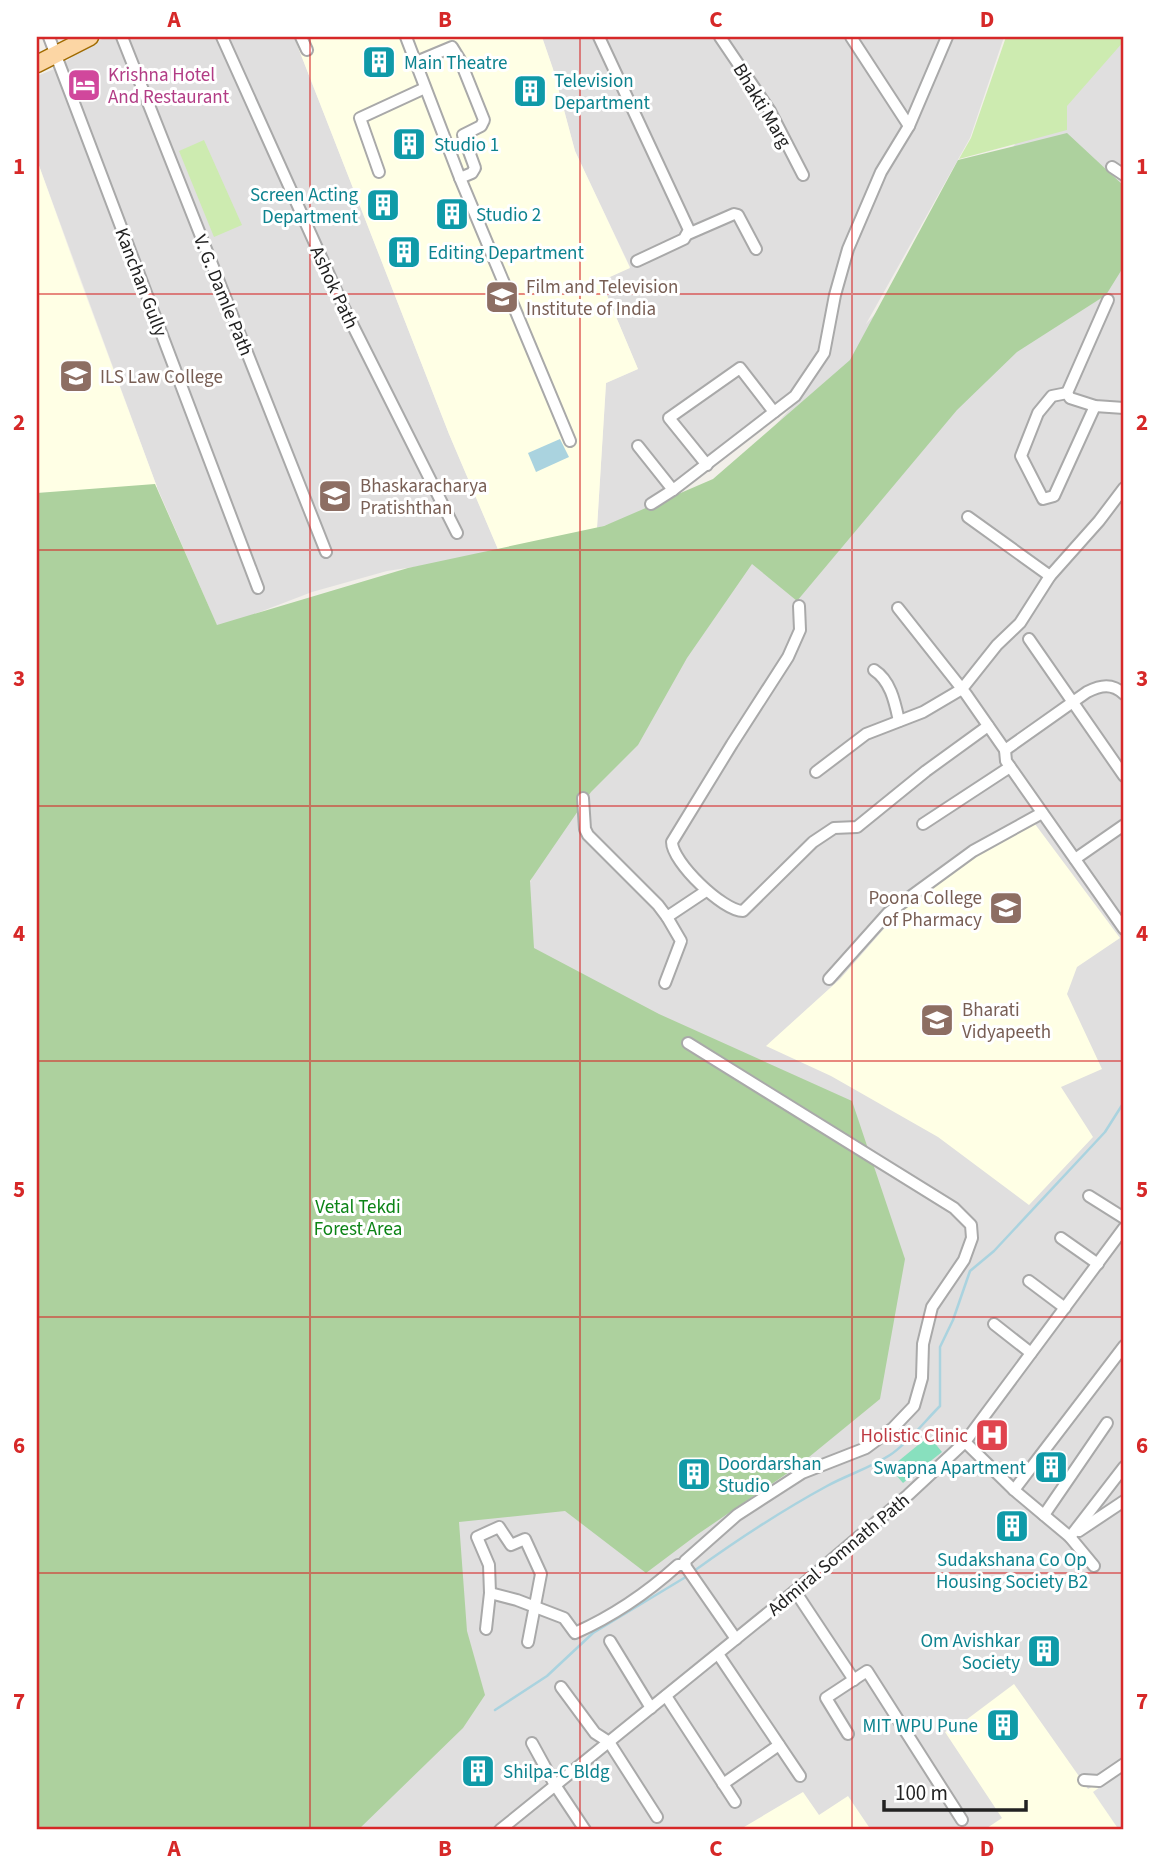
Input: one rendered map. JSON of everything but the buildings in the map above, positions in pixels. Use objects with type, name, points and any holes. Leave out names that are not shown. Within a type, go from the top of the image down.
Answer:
[{"type":"main road","points":[[37,64],[90,37]]},
{"type":"street","name":"Kanchan Gully","points":[[49,37],[258,589]]},
{"type":"street","name":"V. G. Damle Path","points":[[121,37],[326,552]]},
{"type":"street","name":"Ashok Path","points":[[222,37],[344,308],[457,533]]},
{"type":"street","points":[[301,37],[307,50]]},
{"type":"street","points":[[406,37],[460,178],[570,441]]},
{"type":"street","points":[[599,37],[689,230],[688,234]]},
{"type":"street","name":"Bhakti Marg","points":[[720,37],[770,111],[803,175]]},
{"type":"street","points":[[851,37],[909,126]]},
{"type":"street","points":[[651,504],[707,465],[795,396],[824,353],[835,295],[848,249],[881,172],[909,126],[947,37]]},
{"type":"street","points":[[416,62],[452,47],[460,60],[484,120],[481,125],[463,135],[475,168],[472,173],[460,178]]},
{"type":"street","points":[[379,172],[360,118],[425,88]]},
{"type":"street","points":[[1112,167],[1124,175]]},
{"type":"street","points":[[637,261],[734,214],[738,215],[756,249]]},
{"type":"street","points":[[1108,300],[1068,393],[1070,398],[1095,406],[1124,408]]},
{"type":"street","points":[[707,465],[669,418],[740,368],[774,412]]},
{"type":"street","points":[[1068,393],[1052,396],[1038,413],[1021,456],[1043,499],[1054,496],[1095,406]]},
{"type":"street","points":[[638,446],[673,490]]},
{"type":"street","points":[[816,772],[866,734],[931,708],[962,689],[997,645],[1020,623],[1050,576],[1099,521],[1124,488]]},
{"type":"street","points":[[968,517],[1050,576]]},
{"type":"street","points":[[799,607],[800,630],[788,657],[672,842],[674,852],[706,891],[734,911],[743,911],[813,842],[834,828],[857,827],[926,771],[988,726]]},
{"type":"street","points":[[898,608],[962,689],[1004,750],[1010,767],[1124,927]]},
{"type":"street","points":[[1029,639],[1124,776]]},
{"type":"street","points":[[874,670],[881,674],[890,691],[899,721]]},
{"type":"street","points":[[1004,750],[1073,701],[1101,685],[1110,686],[1124,694]]},
{"type":"street","points":[[923,824],[1010,767]]},
{"type":"street","points":[[583,798],[585,829],[588,835],[657,905],[681,941],[665,983]]},
{"type":"street","points":[[829,979],[888,913],[973,851],[1042,813]]},
{"type":"street","points":[[1074,859],[1124,825]]},
{"type":"street","points":[[667,917],[706,891]]},
{"type":"street","points":[[685,1566],[686,1559],[737,1515],[802,1473],[866,1448],[893,1428],[914,1406],[922,1378],[923,1344],[932,1307],[964,1260],[972,1238],[971,1225],[954,1208],[688,1043]]},
{"type":"street","points":[[1089,1196],[1124,1218]]},
{"type":"street","name":"Admiral Somnath Path","points":[[500,1830],[795,1591],[908,1495],[965,1442],[1124,1228]]},
{"type":"street","points":[[1061,1238],[1098,1264]]},
{"type":"street","points":[[1029,1281],[1065,1308]]},
{"type":"street","points":[[994,1324],[1031,1353]]},
{"type":"street","points":[[1014,1490],[1124,1346]]},
{"type":"street","points":[[1044,1515],[1107,1423]]},
{"type":"street","points":[[965,1442],[1014,1490],[1070,1537],[1094,1566]]},
{"type":"street","points":[[1070,1537],[1124,1467]]},
{"type":"street","points":[[1070,1537],[1124,1501]]},
{"type":"street","points":[[486,1629],[490,1593],[489,1565],[477,1537],[499,1527],[511,1545],[525,1539],[541,1574],[528,1642]]},
{"type":"street","points":[[490,1593],[564,1618],[575,1633],[611,1613],[680,1564],[685,1566],[736,1639]]},
{"type":"street","points":[[795,1591],[854,1680]]},
{"type":"street","points":[[610,1642],[651,1708]]},
{"type":"street","points":[[718,1654],[800,1776]]},
{"type":"street","points":[[848,1734],[826,1698],[867,1671],[962,1819]]},
{"type":"street","points":[[561,1687],[596,1733],[609,1742],[657,1817]]},
{"type":"street","points":[[666,1696],[735,1802]]},
{"type":"street","points":[[532,1743],[555,1785],[585,1830]]},
{"type":"street","points":[[723,1784],[779,1745]]},
{"type":"street","points":[[1084,1780],[1099,1781],[1124,1764]]},
{"type":"shaded area","points":[[106,37],[294,37],[449,434],[500,554],[387,571],[312,592],[218,628],[157,487],[37,160],[37,76],[57,68],[83,49]]},
{"type":"shaded area","name":"Film and Television Institute of India","points":[[294,37],[542,37],[575,151],[630,268],[601,281],[638,369],[606,383],[597,528],[500,554],[449,434]]},
{"type":"shaded area","points":[[542,37],[1004,37],[970,138],[866,324],[990,187],[1077,37],[1124,37],[1124,1830],[252,1830],[471,1014],[695,514],[808,389],[740,446],[679,491],[640,514],[597,528],[606,383],[638,369],[601,281],[630,267],[575,151]]},
{"type":"shaded area","name":"ILS Law College","points":[[37,160],[76,269],[157,487],[37,493]]},
{"type":"shaded area","name":"Bharati Vidyapeeth","points":[[1029,816],[1120,938],[1077,967],[1067,994],[1102,1069],[1061,1087],[1093,1137],[1029,1205],[938,1137],[831,1076],[766,1046],[840,979],[904,906]]},
{"type":"shaded area","points":[[1014,1684],[1088,1789],[1124,1770],[1124,1830],[984,1830],[1002,1818],[945,1732],[962,1723]]},
{"type":"shaded area","points":[[1124,1770],[1124,1830],[1119,1830],[1093,1792]]},
{"type":"shaded area","points":[[803,1792],[819,1815],[848,1796],[871,1830],[739,1830]]},
{"type":"green space","points":[[1006,37],[1124,37],[1124,41],[1067,106],[1067,130],[959,159],[971,138]]},
{"type":"green space","name":"Vetal Tekdi Forest Area","points":[[1067,133],[1124,186],[1124,266],[1106,295],[1017,352],[957,410],[797,601],[752,564],[687,658],[638,745],[591,792],[530,881],[534,948],[659,1014],[852,1101],[905,1259],[880,1399],[798,1466],[646,1573],[565,1511],[459,1522],[467,1631],[485,1695],[463,1728],[358,1830],[37,1830],[37,493],[155,484],[217,625],[408,568],[604,526],[713,479],[850,360],[958,160]]},
{"type":"green space","points":[[204,140],[242,225],[214,237],[179,151]]},
{"type":"green space","points":[[929,1436],[942,1452],[903,1483],[890,1468]]},
{"type":"water","points":[[560,439],[569,457],[536,472],[528,453]]},
{"type":"waterway","points":[[694,1571],[793,1505],[890,1455],[940,1406],[940,1347],[953,1320],[970,1271],[994,1251],[1105,1132],[1124,1102]]},
{"type":"waterway","points":[[495,1710],[547,1676],[593,1633],[689,1575]]},
{"type":"place","name":"Main Theatre","points":[[379,62]]},
{"type":"place","name":"Krishna Hotel And Restaurant","points":[[84,85]]},
{"type":"place","name":"Television Department","points":[[530,91]]},
{"type":"place","name":"Studio 1","points":[[409,144]]},
{"type":"place","name":"Screen Acting Department","points":[[383,205]]},
{"type":"place","name":"Studio 2","points":[[452,214]]},
{"type":"place","name":"Editing Department","points":[[404,252]]},
{"type":"place","name":"Film and Television Institute of India","points":[[502,297]]},
{"type":"place","name":"ILS Law College","points":[[76,376]]},
{"type":"place","name":"Bhaskaracharya Pratishthan","points":[[335,496]]},
{"type":"place","name":"Poona College of Pharmacy","points":[[1006,908]]},
{"type":"place","name":"Bharati Vidyapeeth","points":[[937,1020]]},
{"type":"place","name":"Holistic Clinic","points":[[992,1435]]},
{"type":"place","name":"Swapna Apartment","points":[[1051,1467]]},
{"type":"place","name":"Doordarshan Studio","points":[[694,1474]]},
{"type":"place","name":"Sudakshana Co Op Housing Society B2","points":[[1012,1526]]},
{"type":"place","name":"Om Avishkar Society","points":[[1044,1651]]},
{"type":"place","name":"MIT WPU Pune","points":[[1003,1725]]},
{"type":"place","name":"Shilpa-C Bldg","points":[[478,1771]]}]
